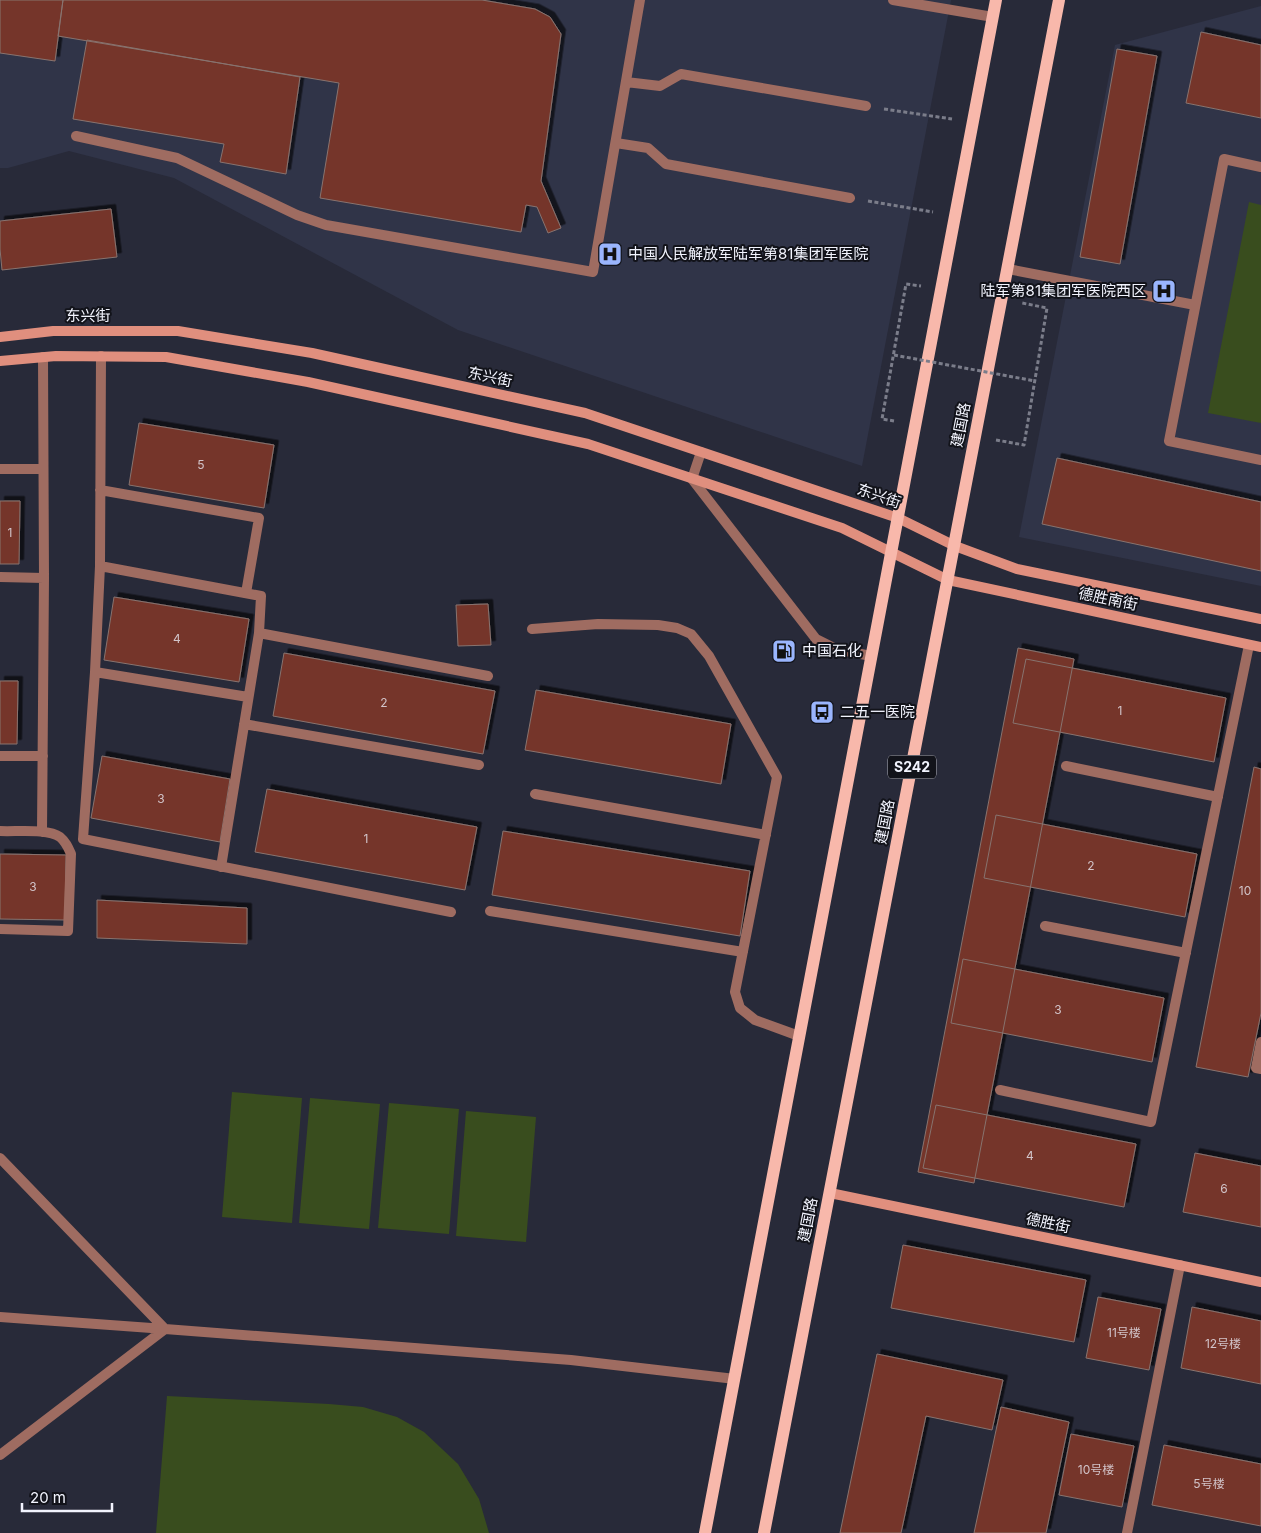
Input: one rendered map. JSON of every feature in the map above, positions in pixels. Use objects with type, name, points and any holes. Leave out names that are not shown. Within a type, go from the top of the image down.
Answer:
[{"type":"main road","points":[[706,1533],[996,0]]},
{"type":"main road","name":"建国路","points":[[764,1533],[1059,0]]},
{"type":"main road","name":"东兴街","points":[[0,337],[52,331],[178,331],[312,353],[585,413],[898,518],[955,546]]},
{"type":"main road","points":[[0,361],[43,357],[166,357],[308,382],[588,444],[842,528],[948,580]]},
{"type":"main road","name":"德胜南街","points":[[955,546],[1017,569],[1261,619]]},
{"type":"main road","name":"德胜南街","points":[[948,580],[1261,648]]},
{"type":"main road","name":"德胜街","points":[[830,1193],[1261,1282]]},
{"type":"street","points":[[76,136],[177,158],[297,215],[326,225],[593,272],[640,0]]},
{"type":"street","points":[[894,0],[993,17]]},
{"type":"street","points":[[626,82],[660,86],[682,74],[866,106]]},
{"type":"street","points":[[616,143],[648,148],[666,164],[850,198]]},
{"type":"street","points":[[1261,167],[1224,159],[1169,441],[1261,460]]},
{"type":"street","points":[[1008,269],[1195,305]]},
{"type":"street","points":[[101,356],[100,566],[95,672],[83,839],[450,912]]},
{"type":"street","points":[[42,832],[43,357]]},
{"type":"street","points":[[701,452],[692,479],[816,639],[836,649],[871,656]]},
{"type":"street","points":[[0,469],[42,469]]},
{"type":"street","points":[[100,490],[259,518],[246,593]]},
{"type":"street","points":[[100,566],[261,596],[259,633],[221,867]]},
{"type":"street","points":[[0,577],[44,578]]},
{"type":"street","points":[[532,630],[598,624],[658,625],[677,628],[691,634],[709,656],[777,777],[736,992],[740,1008],[755,1020],[799,1036]]},
{"type":"street","points":[[259,633],[488,676]]},
{"type":"street","points":[[1000,1090],[1151,1122],[1249,645]]},
{"type":"street","points":[[95,672],[248,697]]},
{"type":"street","points":[[244,724],[479,765]]},
{"type":"street","points":[[0,756],[43,756]]},
{"type":"street","points":[[1066,766],[1218,797]]},
{"type":"street","points":[[535,794],[766,835]]},
{"type":"street","points":[[0,831],[42,832],[58,836],[66,843],[71,854],[68,931],[0,929]]},
{"type":"street","points":[[490,912],[743,952]]},
{"type":"street","points":[[1046,926],[1186,953]]},
{"type":"street","points":[[1261,1042],[1256,1068],[1261,1070]]},
{"type":"street","points":[[0,1158],[165,1329]]},
{"type":"street","points":[[1127,1533],[1180,1265]]},
{"type":"street","points":[[0,1317],[571,1360],[735,1379]]},
{"type":"street","points":[[0,1455],[165,1329]]},
{"type":"path","points":[[866,106],[973,122]]},
{"type":"path","points":[[850,198],[955,215]]},
{"type":"path","points":[[882,419],[906,284]]},
{"type":"path","points":[[976,436],[1024,445],[1047,308]]},
{"type":"path","points":[[894,354],[1035,381]]},
{"type":"shaded area","name":"中国人民解放军陆军第81集团军医院","points":[[0,0],[951,0],[862,466],[458,330],[174,178],[69,151],[8,168],[0,168]]},
{"type":"shaded area","name":"陆军第81集团军医院西区","points":[[1261,6],[1261,586],[1019,537],[1115,45]]},
{"type":"green space","points":[[1249,202],[1261,205],[1261,423],[1208,413]]},
{"type":"green space","points":[[232,1092],[302,1098],[292,1223],[222,1217]]},
{"type":"green space","points":[[310,1098],[380,1104],[369,1229],[299,1223]]},
{"type":"green space","points":[[389,1103],[459,1109],[449,1234],[378,1228]]},
{"type":"green space","points":[[466,1111],[536,1117],[526,1242],[456,1236]]},
{"type":"green space","points":[[167,1396],[363,1407],[397,1417],[424,1432],[458,1464],[479,1499],[489,1533],[156,1533]]},
{"type":"building","points":[[0,0],[63,0],[55,61],[0,53]]},
{"type":"building","points":[[63,0],[482,0],[535,9],[550,17],[561,34],[541,181],[561,228],[548,233],[537,207],[526,205],[521,232],[320,198],[339,83],[58,36]]},
{"type":"building","points":[[1201,32],[1261,45],[1261,118],[1186,103]]},
{"type":"building","points":[[87,40],[300,77],[286,174],[220,162],[224,144],[73,119]]},
{"type":"building","points":[[1117,49],[1157,56],[1120,264],[1080,257]]},
{"type":"building","points":[[111,209],[117,257],[2,270],[0,221]]},
{"type":"building","points":[[139,423],[274,445],[264,508],[129,485]]},
{"type":"building","points":[[1057,458],[1261,502],[1261,571],[1042,524]]},
{"type":"building","points":[[0,501],[20,501],[19,564],[0,564]]},
{"type":"building","points":[[114,597],[249,619],[239,682],[104,660]]},
{"type":"building","points":[[488,604],[491,645],[458,646],[456,605]]},
{"type":"building","points":[[1018,648],[1074,659],[974,1183],[918,1172]]},
{"type":"building","points":[[284,653],[495,691],[483,754],[273,716]]},
{"type":"building","points":[[1026,659],[1226,698],[1214,762],[1013,723]]},
{"type":"building","points":[[0,681],[18,681],[17,744],[0,744]]},
{"type":"building","points":[[536,690],[731,724],[721,784],[525,750]]},
{"type":"building","points":[[102,756],[230,779],[220,842],[91,818]]},
{"type":"building","points":[[1254,767],[1261,769],[1261,1013],[1248,1077],[1196,1067]]},
{"type":"building","points":[[267,789],[477,827],[465,890],[255,852]]},
{"type":"building","points":[[996,815],[1197,854],[1185,917],[984,878]]},
{"type":"building","points":[[503,831],[750,871],[740,936],[492,895]]},
{"type":"building","points":[[0,854],[66,855],[65,920],[0,919]]},
{"type":"building","points":[[97,900],[247,908],[247,944],[97,938]]},
{"type":"building","points":[[963,959],[1164,998],[1152,1062],[951,1023]]},
{"type":"building","points":[[936,1105],[1136,1144],[1124,1207],[923,1168]]},
{"type":"building","points":[[1195,1153],[1261,1166],[1261,1227],[1183,1212]]},
{"type":"building","points":[[903,1245],[1086,1280],[1074,1342],[891,1308]]},
{"type":"building","points":[[1098,1297],[1161,1309],[1149,1370],[1086,1358]]},
{"type":"building","points":[[1192,1307],[1261,1321],[1261,1384],[1181,1368]]},
{"type":"building","points":[[877,1354],[1003,1380],[992,1430],[926,1416],[901,1533],[840,1533]]},
{"type":"building","points":[[1001,1407],[1069,1422],[1046,1533],[974,1533]]},
{"type":"building","points":[[1071,1434],[1134,1446],[1122,1507],[1059,1495]]},
{"type":"building","points":[[1164,1445],[1261,1464],[1261,1526],[1152,1505]]},
{"type":"place","name":"中国人民解放军陆军第81集团军医院","points":[[610,254]]},
{"type":"place","name":"陆军第81集团军医院西区","points":[[1164,291]]},
{"type":"place","name":"中国石化","points":[[784,651]]},
{"type":"place","name":"二五一医院","points":[[822,712]]}]
